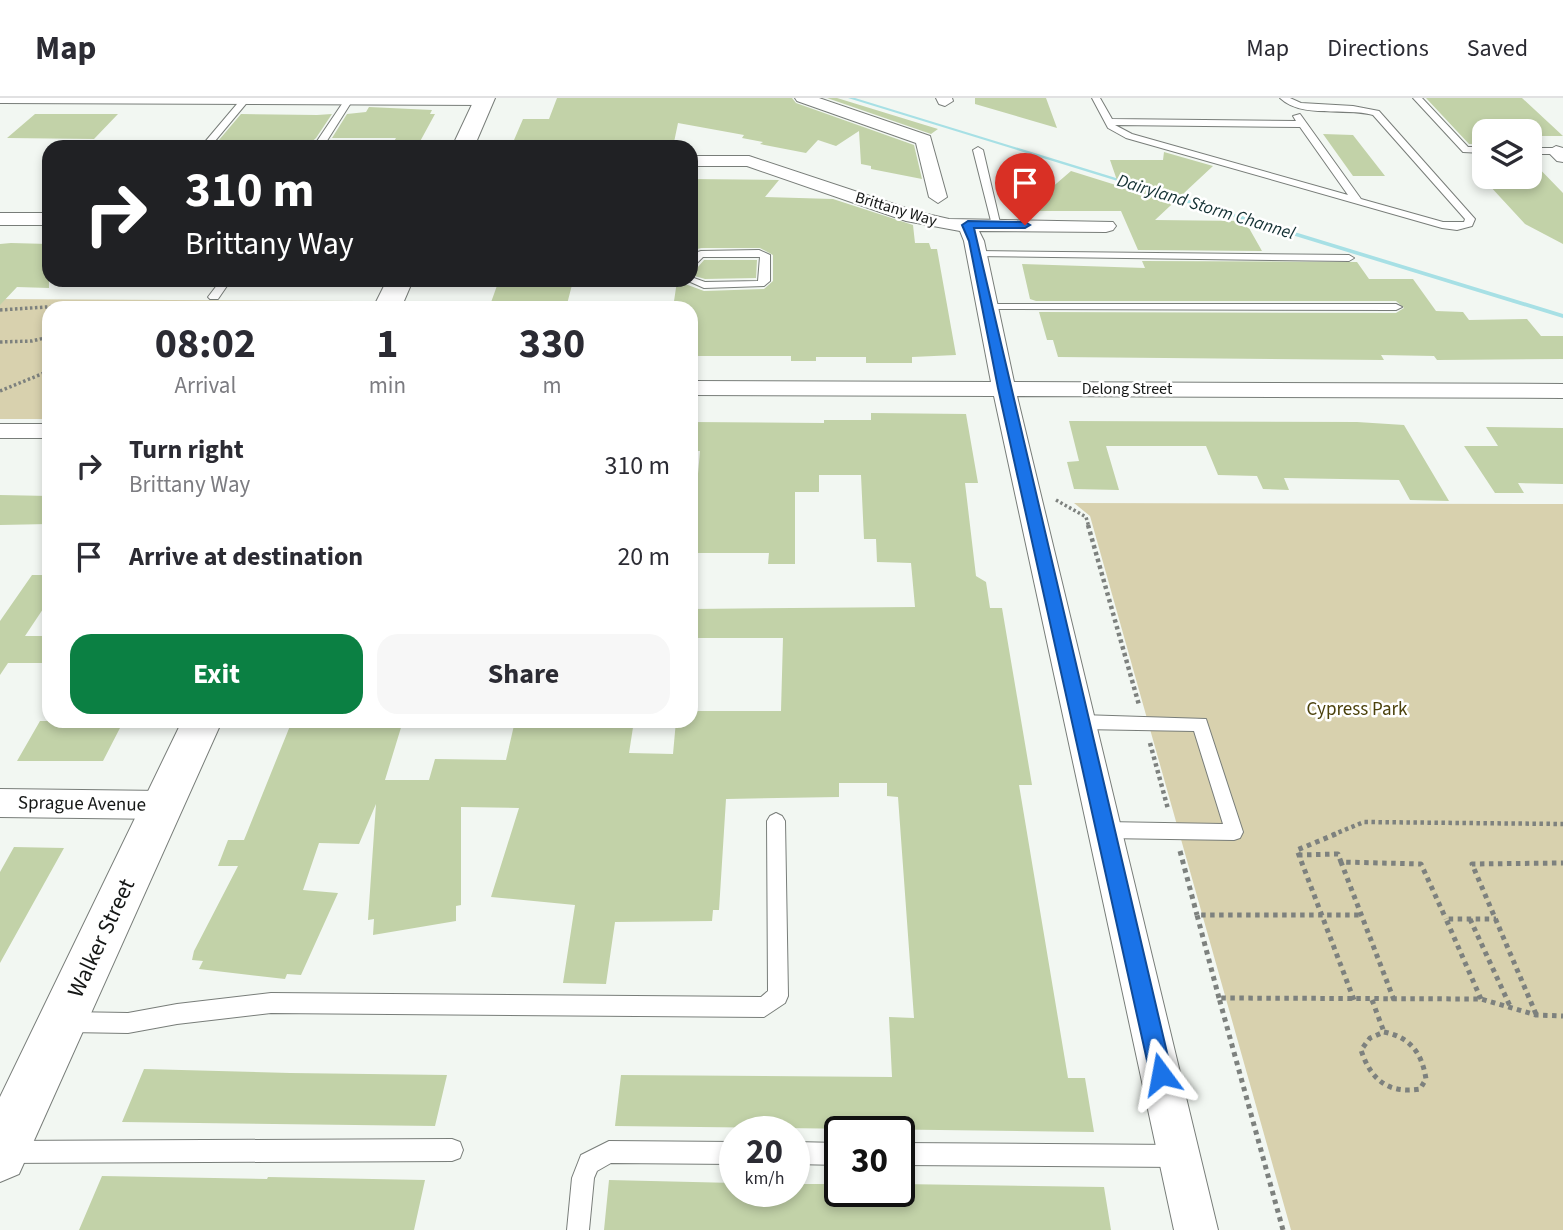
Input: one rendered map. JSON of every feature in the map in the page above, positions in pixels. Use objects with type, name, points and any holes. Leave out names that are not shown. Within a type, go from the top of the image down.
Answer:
[{"type":"main road","points":[[466,140],[485,99]]},
{"type":"main road","name":"Walker Street","points":[[0,1153],[199,728]]},
{"type":"street","points":[[0,98],[485,99]]},
{"type":"street","points":[[803,98],[924,140],[937,197]]},
{"type":"street","name":"Brittany Way","points":[[698,161],[749,160],[914,217],[949,225],[972,239],[997,225],[1106,226]]},
{"type":"street","points":[[0,219],[42,219]]},
{"type":"street","points":[[972,239],[1196,1230]]},
{"type":"street","name":"Delong Street","points":[[698,388],[1563,391]]},
{"type":"street","points":[[0,430],[42,431]]},
{"type":"street","name":"Sprague Avenue","points":[[0,803],[164,804]]},
{"type":"lane","points":[[1096,98],[1111,126],[1129,136],[1442,225],[1458,227],[1468,224],[1470,219],[1376,113],[1364,108],[1303,106],[1286,100]]},
{"type":"lane","points":[[1417,98],[1466,150],[1472,150]]},
{"type":"lane","points":[[211,140],[246,99]]},
{"type":"lane","points":[[323,140],[349,99]]},
{"type":"lane","points":[[1286,100],[1358,202]]},
{"type":"lane","points":[[1108,122],[1303,124]]},
{"type":"lane","points":[[978,149],[997,225]]},
{"type":"lane","points":[[1542,151],[1561,153]]},
{"type":"lane","points":[[972,239],[1349,258]]},
{"type":"lane","points":[[698,255],[765,255],[765,281],[760,284],[704,285],[698,283]]},
{"type":"lane","points":[[214,297],[221,287]]},
{"type":"lane","points":[[988,307],[1396,307]]},
{"type":"lane","points":[[1081,722],[1200,723],[1234,832],[1105,830]]},
{"type":"lane","points":[[62,1022],[128,1024],[177,1014],[271,1003],[764,1007],[778,996],[776,821]]},
{"type":"lane","points":[[0,1153],[452,1150]]},
{"type":"lane","points":[[578,1230],[583,1178],[589,1163],[609,1152],[719,1153]]},
{"type":"lane","points":[[915,1154],[1180,1156]]},
{"type":"path","points":[[0,310],[42,307]]},
{"type":"path","points":[[0,342],[42,338]]},
{"type":"path","points":[[0,391],[42,374]]},
{"type":"path","points":[[1052,487],[1055,500],[1086,517],[1283,1230]]},
{"type":"path","points":[[1354,1000],[1297,850],[1364,822],[1563,824]]},
{"type":"path","points":[[1298,855],[1338,854],[1394,1000]]},
{"type":"path","points":[[1341,863],[1422,864],[1481,999]]},
{"type":"path","points":[[1536,1015],[1472,864],[1563,863]]},
{"type":"path","points":[[1197,915],[1361,915]]},
{"type":"path","points":[[1446,919],[1496,919]]},
{"type":"path","points":[[1470,919],[1510,1007]]},
{"type":"path","points":[[1219,998],[1481,999],[1536,1015],[1563,1016]]},
{"type":"path","points":[[1372,1000],[1384,1031]]},
{"type":"path","points":[[1384,1031],[1393,1033],[1417,1048],[1424,1063],[1426,1079],[1420,1089],[1405,1093],[1390,1089],[1376,1079],[1366,1065],[1361,1050],[1365,1041],[1384,1031]]},
{"type":"green space","points":[[0,299],[359,301],[42,301],[42,419],[0,419]]},
{"type":"green space","name":"Cypress Park","points":[[1074,503],[1563,504],[1563,1230],[1291,1230],[1090,516]]},
{"type":"building","points":[[557,98],[792,98],[796,103],[914,145],[922,179],[871,169],[871,166],[861,164],[859,131],[836,146],[818,140],[806,153],[760,144],[763,142],[742,138],[744,135],[678,123],[674,140],[514,140],[523,119],[549,119]]},
{"type":"building","points":[[827,98],[837,98],[938,129],[931,134]]},
{"type":"building","points":[[975,98],[1046,98],[1057,128],[975,104]]},
{"type":"building","points":[[1426,98],[1522,98],[1563,136],[1542,136],[1542,119],[1472,119],[1472,144],[1469,144]]},
{"type":"building","points":[[369,107],[432,110],[430,114],[435,114],[421,140],[332,138],[347,114],[366,112]]},
{"type":"building","points":[[35,114],[118,114],[94,139],[7,138]]},
{"type":"building","points":[[241,114],[332,114],[314,140],[219,140]]},
{"type":"building","points":[[1323,134],[1353,135],[1385,176],[1353,176]]},
{"type":"building","points":[[1164,152],[1213,166],[1155,220],[1245,221],[1262,251],[1138,250],[1121,211],[1023,211],[1030,205],[1028,199],[1025,199],[1015,160],[1040,160],[1050,189],[1071,171],[1119,186],[1110,160],[1163,160]]},
{"type":"building","points":[[1542,171],[1563,193],[1563,244],[1525,224],[1493,189],[1542,189]]},
{"type":"building","points":[[698,179],[779,180],[765,197],[833,199],[913,225],[915,243],[929,243],[931,249],[937,249],[956,355],[912,357],[912,363],[866,363],[866,357],[816,357],[816,361],[791,361],[791,356],[698,356],[698,301],[674,301],[676,287],[693,287],[704,291],[764,289],[773,281],[773,255],[760,248],[698,249]]},
{"type":"building","points":[[0,244],[42,244],[42,287],[49,288],[17,287],[0,305]]},
{"type":"building","points":[[704,260],[757,260],[756,278],[705,279],[698,277],[698,267]]},
{"type":"building","points":[[1142,261],[1357,262],[1369,279],[1413,279],[1436,311],[1463,312],[1469,320],[1527,319],[1541,336],[1563,336],[1563,359],[1437,360],[1434,356],[1381,355],[1384,360],[1058,357],[1053,340],[1047,340],[1039,312],[1396,313],[1404,308],[1396,301],[1036,301],[1030,299],[1022,264],[1145,268]]},
{"type":"building","points":[[496,287],[571,287],[568,301],[492,301]]},
{"type":"building","points":[[871,413],[966,414],[978,483],[965,483],[976,576],[986,582],[990,608],[1002,608],[1032,785],[1019,785],[1068,1078],[1085,1078],[1094,1132],[915,1130],[915,1116],[824,1116],[824,1129],[810,1128],[810,1116],[719,1116],[719,1127],[615,1126],[621,1075],[892,1077],[889,1017],[914,1018],[898,797],[887,796],[887,783],[839,783],[839,797],[726,799],[719,910],[713,910],[712,921],[615,922],[606,984],[563,983],[575,905],[491,897],[519,808],[461,807],[461,905],[456,906],[456,921],[373,935],[374,919],[368,920],[376,804],[359,844],[319,843],[303,890],[338,893],[301,975],[287,974],[285,979],[199,969],[203,961],[192,960],[194,951],[238,866],[218,866],[228,840],[244,840],[289,728],[401,728],[385,780],[429,780],[435,759],[506,760],[513,728],[633,728],[629,753],[673,754],[675,728],[698,728],[698,711],[781,711],[783,638],[698,638],[698,609],[915,607],[911,563],[877,562],[876,539],[864,539],[861,475],[819,475],[819,492],[795,492],[795,564],[768,564],[769,553],[698,553],[698,422],[824,423],[824,420],[871,420]]},
{"type":"building","points":[[1069,421],[1357,422],[1404,425],[1449,501],[1410,500],[1399,480],[1284,478],[1289,490],[1263,489],[1257,476],[1218,475],[1206,446],[1106,446],[1119,490],[1074,489],[1067,462],[1079,461]]},
{"type":"building","points":[[1486,427],[1563,428],[1563,484],[1518,483],[1524,493],[1495,493],[1464,446],[1498,446]]},
{"type":"building","points":[[0,495],[42,496],[42,524],[0,525]]},
{"type":"building","points":[[32,575],[42,575],[42,610],[25,636],[42,636],[42,663],[8,663],[0,675],[0,621]]},
{"type":"building","points":[[40,721],[42,728],[120,728],[103,761],[17,761]]},
{"type":"building","points":[[14,847],[64,848],[0,963],[0,872]]},
{"type":"building","points":[[144,1069],[447,1075],[435,1126],[122,1122]]},
{"type":"building","points":[[102,1176],[425,1180],[414,1230],[79,1230]]},
{"type":"building","points":[[609,1180],[719,1183],[719,1207],[810,1207],[810,1184],[824,1184],[824,1207],[915,1207],[915,1184],[1104,1187],[1111,1230],[604,1230]]},
{"type":"waterway","name":"Dairyland Storm Channel","points":[[850,98],[1126,182]]},
{"type":"waterway","name":"Dairyland Storm Channel","points":[[1170,196],[1563,316]]},
{"type":"route","points":[[1025,225],[968,225],[974,241],[1004,388],[1161,1074]]}]
